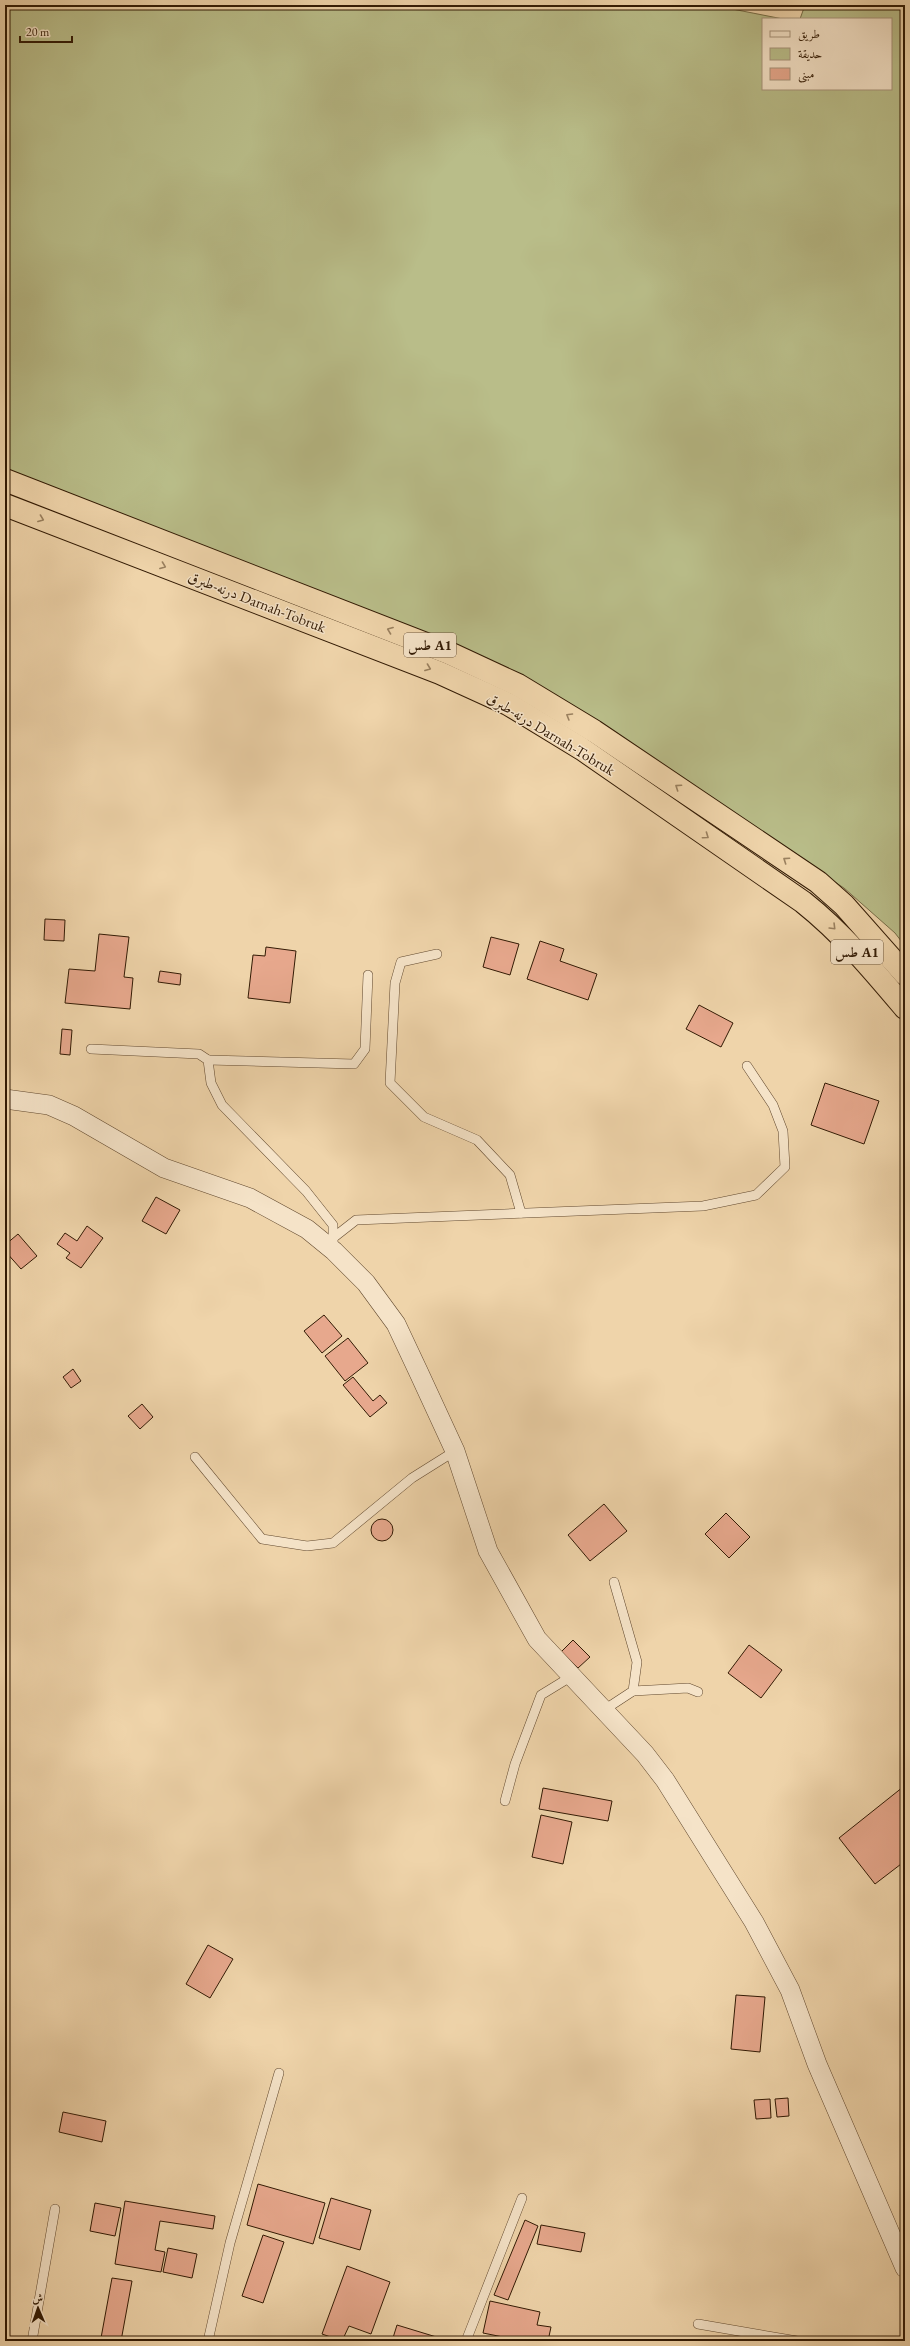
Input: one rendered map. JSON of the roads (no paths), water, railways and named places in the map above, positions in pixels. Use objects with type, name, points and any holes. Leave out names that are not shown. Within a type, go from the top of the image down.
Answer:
[{"type":"highway","name":"درنه-طبرق Darnah-Tobruk","points":[[5,480],[449,653],[518,685],[594,731],[818,882],[844,905],[905,974]]},
{"type":"highway","name":"درنه-طبرق Darnah-Tobruk","points":[[5,505],[440,673],[508,704],[582,749],[802,902],[828,922],[844,938],[905,1008]]},
{"type":"street","points":[[5,1099],[49,1105],[74,1116],[164,1168],[250,1198],[333,1244],[366,1283],[396,1324],[455,1451],[488,1551],[537,1639],[645,1754],[665,1780],[773,1956],[790,1990],[817,2064],[905,2268]]},
{"type":"lane","points":[[437,954],[400,962],[395,983],[390,1083],[424,1117],[477,1140],[510,1175],[521,1213]]},
{"type":"lane","points":[[91,1049],[199,1054],[208,1060],[354,1064],[365,1049],[368,975]]},
{"type":"lane","points":[[208,1060],[211,1083],[222,1105],[306,1191],[333,1225],[333,1244]]},
{"type":"lane","points":[[333,1244],[356,1220],[703,1206],[756,1195],[785,1167],[783,1131],[773,1104],[747,1066]]},
{"type":"lane","points":[[195,1457],[262,1539],[307,1546],[333,1543],[412,1478],[455,1451]]},
{"type":"lane","points":[[614,1582],[637,1662],[633,1691]]},
{"type":"lane","points":[[505,1801],[517,1758],[541,1695],[572,1676]]},
{"type":"lane","points":[[604,1710],[633,1691],[688,1688],[698,1692]]},
{"type":"lane","points":[[208,2341],[230,2243],[279,2073]]},
{"type":"lane","points":[[466,2341],[522,2198]]},
{"type":"lane","points":[[32,2341],[55,2209]]},
{"type":"lane","points":[[698,2324],[797,2341]]}]
